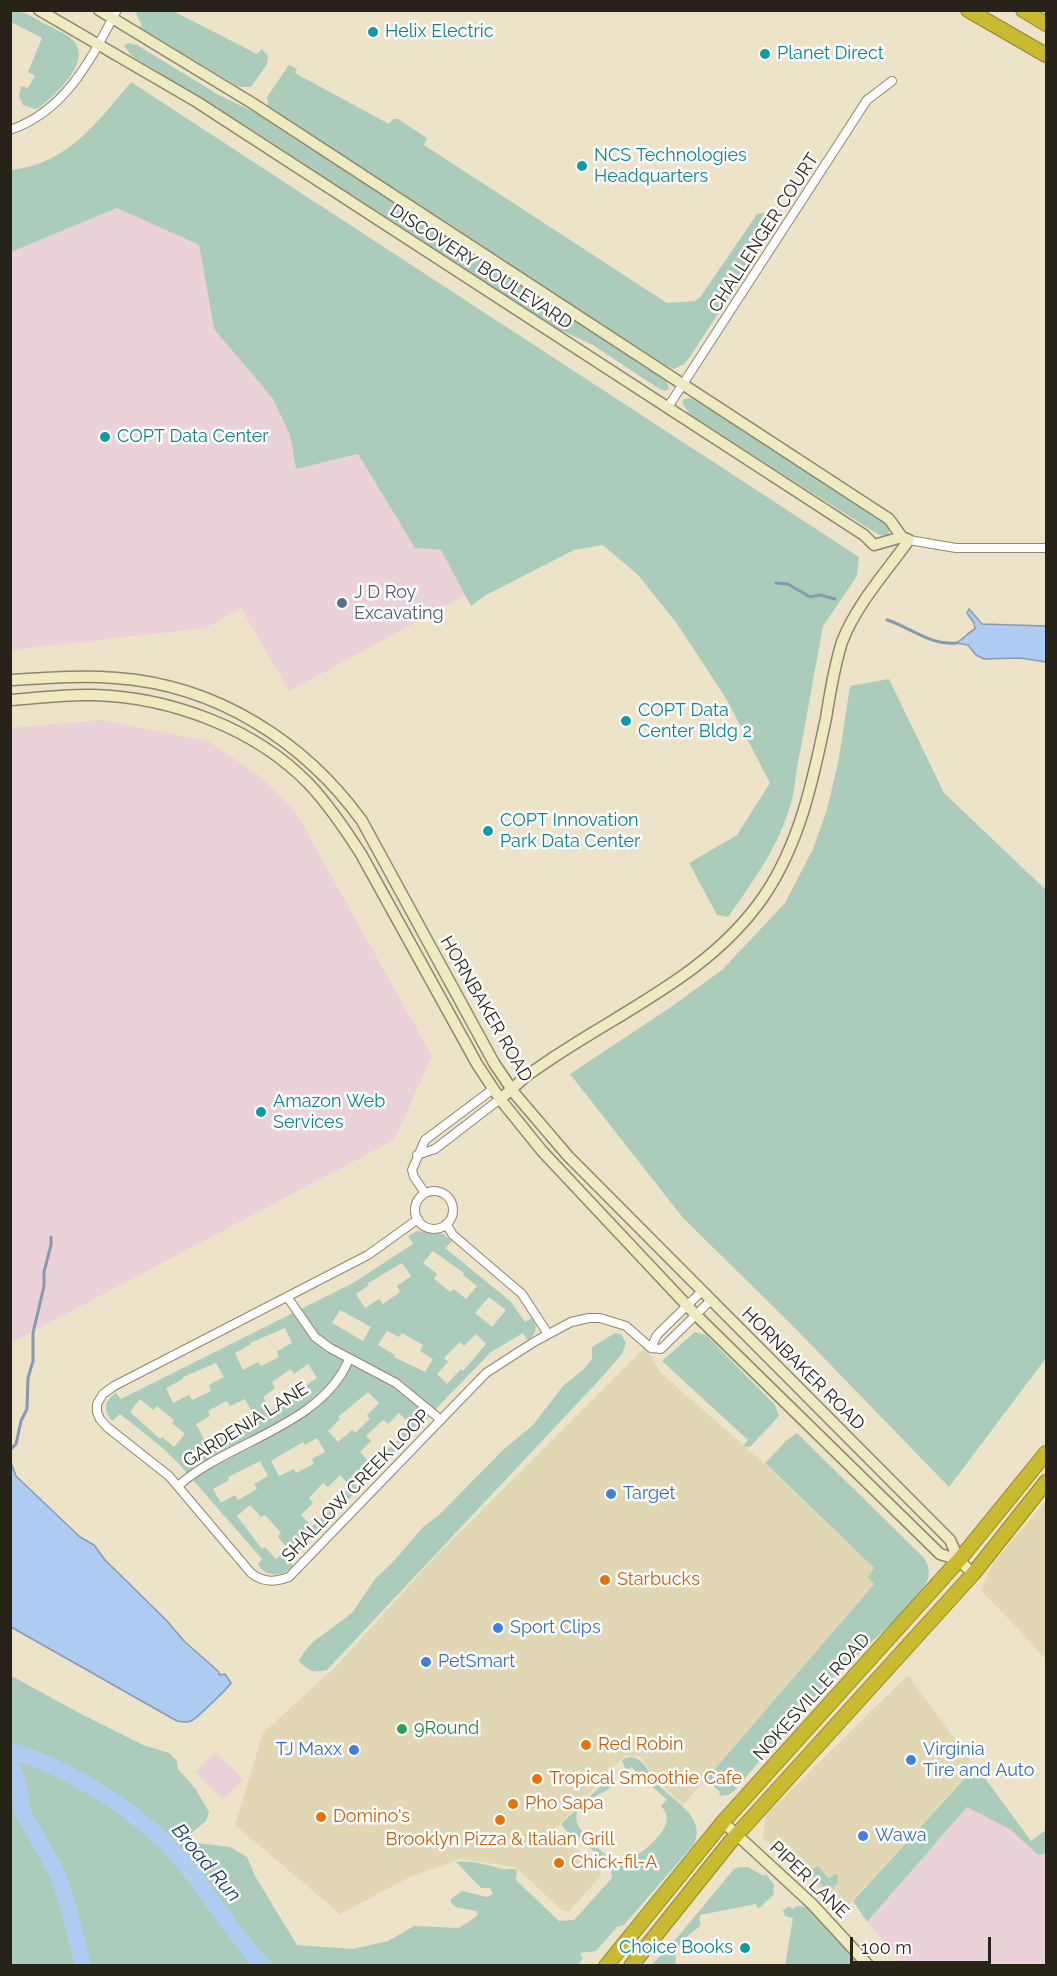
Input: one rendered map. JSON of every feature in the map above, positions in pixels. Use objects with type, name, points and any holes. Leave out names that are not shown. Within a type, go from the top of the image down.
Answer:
[{"type":"highway","points":[[968,10],[1047,55]]},
{"type":"highway","points":[[1023,10],[1047,24]]},
{"type":"highway","name":"NOKESVILLE ROAD","points":[[606,1965],[723,1822],[959,1560],[1047,1454]]},
{"type":"highway","name":"NOKESVILLE ROAD","points":[[632,1965],[737,1835],[973,1574],[1047,1482]]},
{"type":"street","name":"DISCOVERY BOULEVARD","points":[[39,10],[207,108],[874,544],[905,539],[956,548],[1047,548]]},
{"type":"street","name":"DISCOVERY BOULEVARD","points":[[99,10],[115,14],[889,519],[905,539]]},
{"type":"street","points":[[10,130],[46,112],[63,97],[84,70],[115,14]]},
{"type":"street","name":"CHALLENGER COURT","points":[[668,408],[867,100],[892,81]]},
{"type":"street","points":[[425,1193],[412,1170],[425,1140],[493,1089],[509,1085],[534,1070],[642,1003],[706,958],[746,919],[765,895],[790,848],[806,805],[813,781],[837,659],[846,633],[905,539]]},
{"type":"street","name":"HORNBAKER ROAD","points":[[10,680],[86,676],[145,681],[185,691],[212,700],[243,715],[266,728],[305,757],[344,796],[362,821],[509,1085],[568,1156],[950,1540],[959,1560],[973,1574]]},
{"type":"street","points":[[29,679],[29,698]]},
{"type":"street","name":"HORNBAKER ROAD","points":[[10,700],[94,695],[154,702],[182,708],[242,734],[270,752],[308,783],[339,821],[361,854],[493,1089],[542,1151],[687,1306],[934,1549],[940,1554],[959,1560]]},
{"type":"street","points":[[417,1155],[435,1149],[500,1099],[509,1085]]},
{"type":"street","points":[[442,1192],[450,1199],[453,1211],[452,1217],[446,1224],[432,1228],[422,1224],[418,1219],[417,1202],[425,1193],[442,1192]]},
{"type":"street","name":"SHALLOW CREEK LOOP","points":[[418,1219],[368,1255],[102,1394],[97,1404],[97,1412],[106,1427],[169,1476],[251,1573],[258,1578],[278,1581],[289,1577],[486,1372],[548,1334],[571,1322],[600,1318],[626,1326],[651,1348]]},
{"type":"street","points":[[446,1224],[453,1235],[522,1294],[548,1334]]},
{"type":"street","points":[[702,1291],[657,1335],[651,1348],[664,1347],[711,1300]]},
{"type":"street","points":[[288,1298],[315,1337],[349,1359],[396,1383],[441,1420]]},
{"type":"street","name":"GARDENIA LANE","points":[[178,1486],[190,1475],[229,1451],[268,1433],[310,1407],[338,1381],[349,1359]]},
{"type":"street","name":"PIPER LANE","points":[[723,1822],[812,1904],[869,1965]]},
{"type":"shaded area","points":[[117,208],[199,245],[214,329],[273,399],[290,435],[296,469],[358,454],[415,548],[441,550],[466,595],[289,691],[241,608],[205,628],[11,650],[11,252]]},
{"type":"shaded area","points":[[101,720],[208,741],[261,777],[295,811],[432,1056],[394,1140],[11,1343],[11,728]]},
{"type":"shaded area","points":[[645,1347],[661,1373],[765,1464],[881,1575],[683,1805],[653,1777],[640,1756],[625,1755],[555,1829],[600,1871],[601,1876],[569,1911],[563,1911],[515,1867],[461,1859],[410,1877],[340,1914],[235,1825],[263,1733],[335,1667],[435,1557]]},
{"type":"shaded area","points":[[1046,1501],[1046,1659],[981,1590],[993,1563]]},
{"type":"shaded area","points":[[908,1675],[975,1766],[841,1913],[819,1889],[763,1838],[766,1815]]},
{"type":"shaded area","points":[[215,1752],[243,1779],[223,1800],[195,1772]]},
{"type":"shaded area","points":[[967,1807],[1011,1830],[1038,1855],[1046,1854],[1046,1965],[905,1965],[867,1922]]},
{"type":"green space","points":[[10,11],[26,13],[62,32],[73,40],[78,49],[78,58],[70,77],[39,108],[23,105],[19,96],[21,86],[28,88],[35,76],[28,72],[42,38],[11,22]]},
{"type":"green space","points":[[136,11],[173,11],[257,54],[262,49],[268,56],[267,64],[251,87],[239,87],[139,27],[142,25]]},
{"type":"green space","points":[[127,43],[137,45],[219,95],[256,113],[653,371],[666,380],[669,389],[665,391],[658,388],[593,345],[558,329],[261,136],[132,56],[124,46]]},
{"type":"green space","points":[[289,65],[297,69],[295,73],[389,124],[393,119],[398,119],[427,138],[424,145],[667,303],[695,301],[701,296],[757,214],[765,213],[773,220],[774,227],[690,357],[684,364],[674,369],[270,109],[267,97]]},
{"type":"green space","points":[[131,82],[859,557],[857,576],[823,626],[788,813],[762,868],[728,917],[717,915],[689,863],[737,835],[770,783],[727,700],[678,625],[638,575],[603,545],[574,550],[486,595],[471,606],[441,550],[415,548],[358,454],[296,469],[290,435],[273,399],[214,329],[199,245],[117,208],[11,252],[11,170],[31,166],[65,150],[93,126]]},
{"type":"green space","points":[[684,399],[702,401],[885,521],[889,536],[879,535],[691,416],[682,403]]},
{"type":"green space","points":[[889,679],[944,793],[1046,890],[1046,1358],[949,1487],[792,1325],[683,1218],[570,1074],[722,970],[785,903],[813,849],[827,810],[839,758],[850,686]]},
{"type":"green space","points":[[417,1231],[443,1234],[452,1241],[445,1248],[510,1301],[525,1322],[532,1318],[536,1328],[535,1333],[527,1340],[523,1333],[491,1352],[290,1560],[293,1566],[289,1570],[279,1574],[265,1572],[258,1564],[262,1559],[179,1464],[120,1414],[112,1421],[107,1413],[107,1402],[116,1393],[121,1399],[353,1283],[413,1244],[408,1236]],"holes":[[[433,1251],[464,1273],[463,1275],[477,1286],[466,1299],[454,1289],[450,1292],[434,1279],[437,1274],[423,1263]],[[402,1263],[411,1276],[397,1286],[400,1292],[383,1304],[379,1299],[365,1308],[356,1294],[369,1285],[368,1283]],[[489,1297],[506,1310],[492,1327],[475,1313]],[[340,1310],[371,1327],[363,1341],[332,1323]],[[285,1328],[292,1343],[277,1351],[279,1357],[261,1366],[258,1362],[243,1370],[235,1353],[250,1343]],[[387,1331],[399,1337],[402,1333],[423,1345],[420,1351],[433,1359],[425,1372],[394,1357],[395,1355],[378,1345]],[[476,1334],[486,1344],[463,1371],[461,1369],[447,1384],[437,1374],[448,1362],[444,1358],[460,1342],[464,1346]],[[216,1363],[224,1377],[209,1385],[211,1391],[192,1400],[189,1395],[173,1403],[166,1388],[183,1377]],[[308,1364],[317,1378],[302,1388],[304,1391],[272,1410],[263,1397],[275,1388],[272,1382],[291,1369],[294,1374]],[[368,1392],[379,1403],[367,1415],[370,1419],[355,1433],[352,1430],[338,1442],[328,1431],[340,1419],[338,1417]],[[140,1399],[153,1410],[157,1406],[174,1420],[172,1423],[185,1434],[174,1447],[162,1437],[160,1439],[130,1412]],[[245,1399],[253,1414],[238,1424],[204,1439],[196,1424],[210,1416],[208,1411],[227,1401],[230,1406]],[[399,1413],[410,1424],[397,1438],[398,1440],[371,1464],[360,1452],[371,1441],[366,1436],[383,1420],[388,1424]],[[317,1438],[325,1452],[312,1459],[314,1464],[296,1473],[294,1469],[279,1476],[271,1461],[303,1442],[305,1445]],[[260,1461],[268,1476],[254,1484],[257,1489],[238,1500],[235,1495],[221,1503],[213,1489],[229,1480],[228,1477]],[[340,1475],[350,1486],[338,1499],[340,1502],[312,1526],[301,1515],[313,1503],[309,1498],[323,1483],[328,1487]],[[250,1505],[261,1517],[265,1515],[281,1533],[278,1537],[288,1549],[276,1559],[265,1547],[262,1549],[237,1516]]]},
{"type":"green space","points":[[695,1332],[706,1335],[775,1405],[779,1416],[750,1447],[743,1446],[748,1440],[662,1361]]},
{"type":"green space","points":[[615,1333],[621,1334],[626,1343],[622,1354],[327,1670],[312,1670],[302,1664],[299,1661],[313,1642],[352,1613],[375,1579],[424,1526],[438,1516],[503,1450],[533,1425],[563,1386],[583,1370],[592,1359],[592,1347]]},
{"type":"green space","points":[[797,1433],[924,1558],[929,1573],[926,1583],[907,1607],[825,1687],[735,1790],[728,1795],[719,1796],[720,1792],[706,1779],[874,1584],[868,1577],[874,1568],[765,1463]]},
{"type":"green space","points":[[10,1675],[143,1745],[169,1753],[177,1761],[178,1769],[195,1788],[209,1812],[206,1821],[189,1835],[196,1843],[230,1847],[247,1857],[255,1876],[297,1945],[353,1949],[388,1941],[414,1926],[459,1928],[478,1914],[476,1911],[456,1907],[451,1903],[451,1899],[462,1891],[487,1897],[493,1894],[490,1888],[481,1888],[456,1862],[473,1862],[517,1870],[516,1880],[559,1921],[574,1920],[612,1878],[611,1867],[577,1836],[570,1835],[561,1824],[604,1783],[608,1782],[611,1787],[581,1806],[576,1817],[581,1830],[609,1857],[624,1861],[639,1854],[653,1842],[666,1823],[666,1814],[661,1806],[667,1800],[631,1767],[625,1772],[623,1770],[625,1768],[622,1760],[626,1758],[635,1758],[643,1764],[653,1779],[691,1816],[696,1825],[697,1834],[694,1844],[624,1925],[617,1927],[596,1951],[580,1953],[583,1959],[578,1965],[11,1965]]},
{"type":"green space","points":[[976,1766],[1031,1841],[1046,1830],[1046,1854],[1038,1855],[1011,1830],[967,1807],[867,1922],[853,1901]]},
{"type":"green space","points":[[780,1843],[812,1869],[818,1866],[829,1879],[834,1874],[838,1875],[838,1883],[832,1889],[824,1891],[825,1888],[780,1846]]},
{"type":"green space","points":[[748,1867],[764,1876],[766,1874],[775,1886],[773,1887],[774,1894],[758,1909],[756,1904],[700,1915],[700,1926],[685,1938],[679,1947],[676,1965],[652,1965],[734,1869]]},
{"type":"green space","points":[[790,1906],[792,1909],[797,1906],[808,1907],[860,1965],[785,1965],[793,1918],[785,1916],[783,1910]]},
{"type":"water","points":[[969,609],[982,624],[1046,626],[1046,662],[1020,658],[984,659],[976,655],[968,645],[956,643],[975,629],[967,613]]},
{"type":"water","points":[[10,1460],[19,1479],[80,1537],[94,1545],[105,1560],[184,1641],[219,1672],[219,1675],[225,1674],[231,1683],[194,1719],[188,1722],[177,1721],[11,1627]]},
{"type":"waterway","points":[[776,583],[788,584],[810,597],[820,595],[835,599]]},
{"type":"waterway","points":[[887,620],[929,639],[956,643]]},
{"type":"waterway","points":[[10,1450],[16,1444],[21,1421],[27,1409],[28,1378],[33,1361],[33,1333],[44,1286],[44,1272],[51,1237]]},
{"type":"waterway","name":"Broad Run","points":[[10,1750],[57,1768],[104,1794],[146,1826],[182,1861],[252,1954],[264,1966]]},
{"type":"waterway","points":[[10,1763],[19,1785],[21,1809],[57,1873],[69,1909],[83,1966]]},
{"type":"place","name":"Helix Electric","points":[[373,32]]},
{"type":"place","name":"Planet Direct","points":[[765,54]]},
{"type":"place","name":"NCS Technologies Headquarters","points":[[582,166]]},
{"type":"place","name":"COPT Data Center","points":[[105,437]]},
{"type":"place","name":"J D Roy Excavating","points":[[342,603]]},
{"type":"place","name":"COPT Data Center Bldg 2","points":[[626,721]]},
{"type":"place","name":"COPT Innovation Park Data Center","points":[[488,831]]},
{"type":"place","name":"Amazon Web Services","points":[[261,1112]]},
{"type":"place","name":"Target","points":[[611,1494]]},
{"type":"place","name":"Starbucks","points":[[605,1580]]},
{"type":"place","name":"Sport Clips","points":[[498,1628]]},
{"type":"place","name":"PetSmart","points":[[426,1662]]},
{"type":"place","name":"9Round","points":[[402,1729]]},
{"type":"place","name":"Red Robin","points":[[586,1745]]},
{"type":"place","name":"TJ Maxx","points":[[354,1750]]},
{"type":"place","name":"Virginia Tire and Auto","points":[[911,1760]]},
{"type":"place","name":"Tropical Smoothie Cafe","points":[[537,1779]]},
{"type":"place","name":"Pho Sapa","points":[[513,1804]]},
{"type":"place","name":"Domino's","points":[[321,1817]]},
{"type":"place","name":"Brooklyn Pizza & Italian Grill","points":[[500,1820]]},
{"type":"place","name":"Wawa","points":[[863,1836]]},
{"type":"place","name":"Chick-fil-A","points":[[559,1863]]},
{"type":"place","name":"Choice Books","points":[[745,1948]]}]
